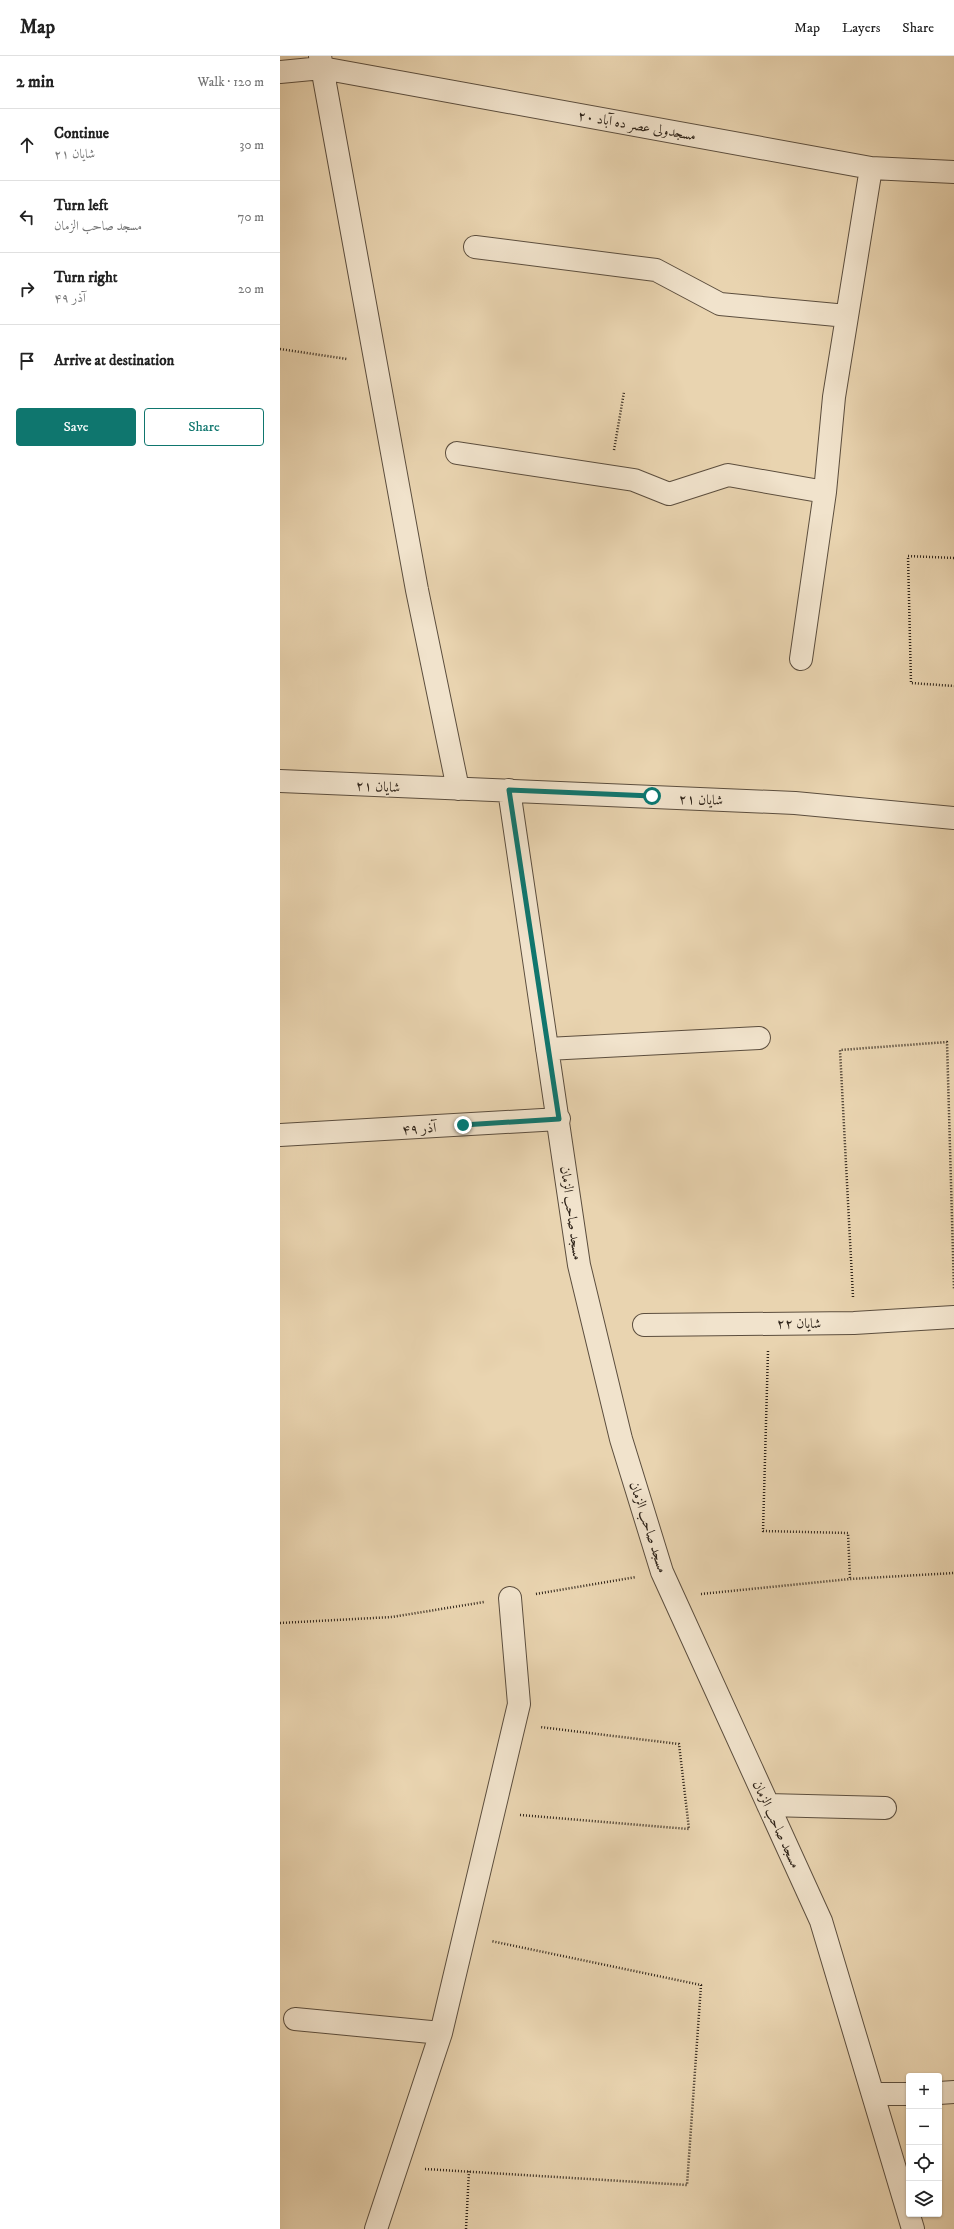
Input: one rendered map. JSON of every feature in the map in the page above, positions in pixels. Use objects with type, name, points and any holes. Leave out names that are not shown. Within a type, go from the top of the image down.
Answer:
[{"type":"street","name":"مسجدولی عصر ده آباد ۲۰","points":[[280,72],[321,62],[871,168],[954,170]]},
{"type":"street","points":[[321,62],[417,590],[458,789]]},
{"type":"street","points":[[801,659],[825,492],[834,397],[871,168]]},
{"type":"street","points":[[475,247],[656,270],[720,304],[847,316]]},
{"type":"street","points":[[457,453],[634,480],[668,494],[728,475],[825,492]]},
{"type":"street","name":"شایان ۲۱","points":[[280,781],[795,803],[954,818]]},
{"type":"street","name":"مسجد صاحب الزمان","points":[[509,790],[581,1272],[621,1439],[662,1572],[821,1921],[913,2229]]},
{"type":"street","points":[[547,1049],[759,1038]]},
{"type":"street","name":"آذر ۴۹","points":[[280,1135],[559,1119]]},
{"type":"street","name":"شایان ۲۲","points":[[644,1325],[854,1323],[954,1317]]},
{"type":"street","points":[[376,2229],[441,2033],[463,1935],[519,1704],[510,1598]]},
{"type":"street","points":[[768,1805],[885,1808]]},
{"type":"street","points":[[295,2019],[441,2033]]},
{"type":"street","points":[[942,2093],[954,2092]]},
{"type":"street","points":[[873,2094],[906,2094]]},
{"type":"path","points":[[280,349],[375,364]]},
{"type":"path","points":[[610,477],[624,392]]},
{"type":"path","points":[[954,558],[908,556],[911,683],[954,686]]},
{"type":"path","points":[[854,1323],[840,1050],[947,1042],[954,1294]]},
{"type":"path","points":[[769,1323],[763,1531],[848,1533],[850,1579]]},
{"type":"path","points":[[280,1623],[392,1617],[662,1572]]},
{"type":"path","points":[[673,1597],[850,1579],[954,1573]]},
{"type":"path","points":[[493,1812],[689,1829],[680,1744],[514,1724]]},
{"type":"path","points":[[397,2165],[409,2168],[687,2185],[701,1985],[463,1935]]},
{"type":"path","points":[[466,2229],[469,2171]]},
{"type":"route","points":[[463,1125],[559,1119],[547,1049],[509,790],[652,796]]}]
